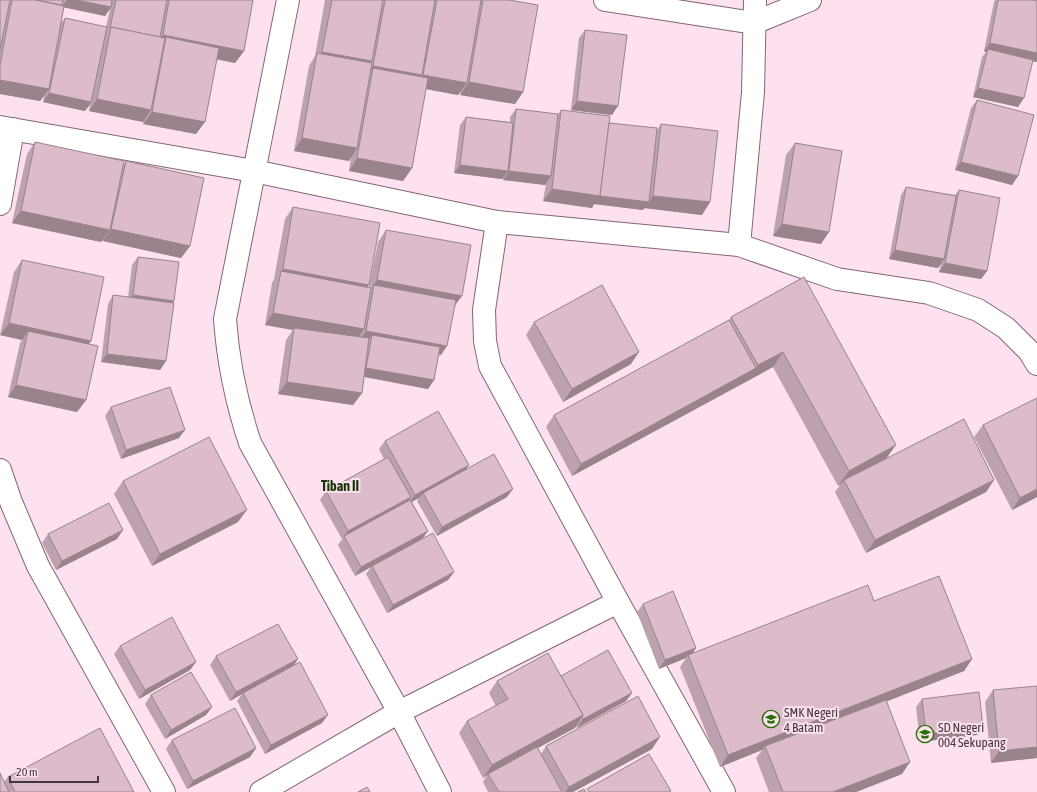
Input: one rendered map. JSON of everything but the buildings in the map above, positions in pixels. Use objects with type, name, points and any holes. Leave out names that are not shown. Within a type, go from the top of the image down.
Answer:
[{"type":"street","points":[[288,0],[225,318],[227,348],[238,406],[250,443],[399,712],[440,792]]},
{"type":"street","points":[[605,0],[754,23],[810,0]]},
{"type":"street","points":[[739,245],[753,92],[755,0]]},
{"type":"street","points":[[0,204],[6,128],[254,171],[497,222],[739,245],[836,278],[929,293],[978,310],[1006,328],[1029,351],[1037,364]]},
{"type":"street","points":[[497,222],[484,310],[485,341],[490,366],[618,602],[724,792]]},
{"type":"street","points":[[0,470],[11,502],[38,566],[164,792]]},
{"type":"street","points":[[262,792],[399,712],[618,602]]},
{"type":"place","name":"SMK Negeri 4 Batam","points":[[771,719]]},
{"type":"place","name":"SD Negeri 004 Sekupang","points":[[925,734]]},
{"type":"district","name":"Tiban II","points":[[340,486]]}]
